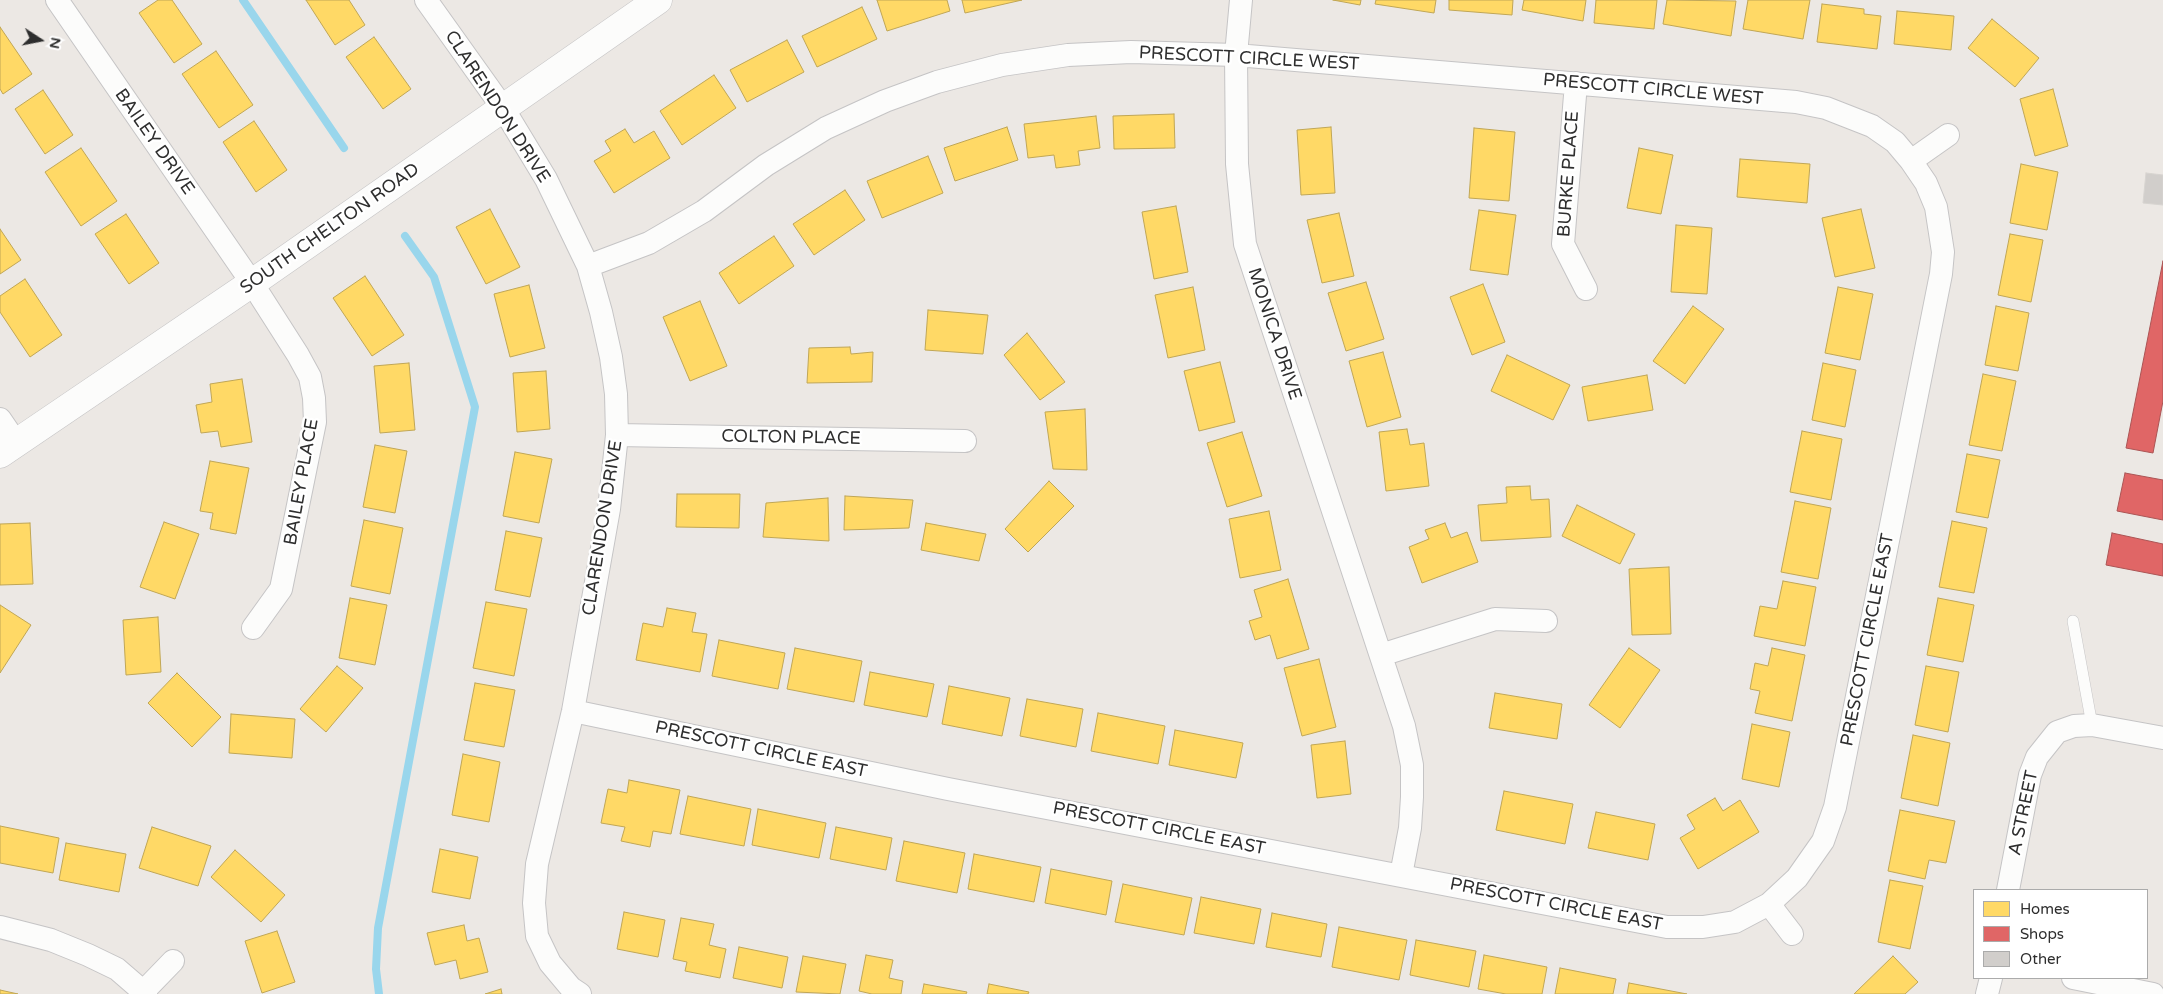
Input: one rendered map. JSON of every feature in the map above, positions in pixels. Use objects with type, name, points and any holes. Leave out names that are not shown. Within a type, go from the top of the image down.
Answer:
[{"type":"main road","name":"SOUTH CHELTON ROAD","points":[[8,449],[252,283],[658,0]]},
{"type":"street","name":"BAILEY DRIVE","points":[[57,0],[252,283]]},
{"type":"street","name":"CLARENDON DRIVE","points":[[426,0],[502,108],[546,179],[588,266],[611,357],[616,394],[618,435],[609,510],[573,711],[538,864],[534,903],[537,936],[550,963],[571,988],[580,994]]},
{"type":"street","name":"MONICA DRIVE","points":[[1241,0],[1236,54],[1237,164],[1245,244],[1404,726],[1412,766],[1412,797],[1410,828],[1401,875]]},
{"type":"street","name":"PRESCOTT CIRCLE WEST","points":[[588,266],[650,242],[678,227],[704,211],[766,165],[826,128],[885,101],[937,82],[1002,65],[1068,55],[1132,52],[1236,54],[1796,102],[1826,108],[1872,126],[1895,142],[1911,161]]},
{"type":"street","name":"BURKE PLACE","points":[[1576,83],[1563,244],[1586,288]]},
{"type":"street","points":[[1911,161],[1948,136]]},
{"type":"street","name":"PRESCOTT CIRCLE EAST","points":[[573,711],[948,789],[1667,926],[1703,927],[1735,922],[1769,904],[1797,878],[1823,841],[1835,807],[1941,274],[1943,252],[1936,207],[1926,184],[1911,161]]},
{"type":"street","name":"BAILEY PLACE","points":[[252,283],[310,377],[314,398],[315,422],[281,589],[253,628]]},
{"type":"street","points":[[0,419],[8,449]]},
{"type":"street","name":"COLTON PLACE","points":[[618,435],[965,441]]},
{"type":"street","points":[[1381,655],[1495,619],[1546,621]]},
{"type":"street","name":"A STREET","points":[[2008,889],[2030,774],[2036,757],[2056,732],[2074,726],[2092,726],[2163,738]]},
{"type":"street","points":[[1769,904],[1792,934]]},
{"type":"street","points":[[0,927],[51,940],[88,954],[117,969],[145,993],[173,961]]},
{"type":"street","points":[[1987,994],[1990,979]]},
{"type":"street","points":[[2078,979],[2152,994]]},
{"type":"lane","points":[[2073,621],[2092,726]]},
{"type":"building: Homes","points":[[158,0],[172,0],[202,44],[174,63],[139,13]]},
{"type":"building: Homes","points":[[306,0],[349,0],[365,25],[335,45]]},
{"type":"building: Homes","points":[[877,0],[947,0],[950,11],[887,31]]},
{"type":"building: Homes","points":[[962,0],[1022,0],[965,13]]},
{"type":"building: Homes","points":[[1333,0],[1361,0],[1360,5]]},
{"type":"building: Homes","points":[[1376,0],[1436,0],[1434,13],[1375,4]]},
{"type":"building: Homes","points":[[1449,0],[1513,0],[1512,15],[1449,10]]},
{"type":"building: Homes","points":[[1524,0],[1586,0],[1583,21],[1522,10]]},
{"type":"building: Homes","points":[[1596,0],[1657,0],[1654,29],[1594,23]]},
{"type":"building: Homes","points":[[1667,0],[1736,1],[1731,36],[1663,24]]},
{"type":"building: Homes","points":[[1748,0],[1810,0],[1803,39],[1743,29]]},
{"type":"building: Homes","points":[[1822,4],[1864,9],[1864,14],[1881,16],[1877,49],[1817,42]]},
{"type":"building: Homes","points":[[862,7],[877,39],[817,67],[802,36]]},
{"type":"building: Homes","points":[[1897,11],[1954,16],[1951,50],[1894,44]]},
{"type":"building: Homes","points":[[1992,19],[2039,58],[2015,87],[1968,48]]},
{"type":"building: Homes","points":[[0,27],[32,74],[3,94],[0,89]]},
{"type":"building: Homes","points":[[374,37],[411,89],[383,109],[346,57]]},
{"type":"building: Homes","points":[[787,40],[804,72],[747,102],[730,70]]},
{"type":"building: Homes","points":[[216,51],[253,105],[219,128],[182,74]]},
{"type":"building: Homes","points":[[714,75],[736,108],[682,145],[660,111]]},
{"type":"building: Homes","points":[[2053,89],[2068,146],[2035,156],[2020,99]]},
{"type":"building: Homes","points":[[43,90],[73,135],[45,154],[15,109]]},
{"type":"building: Homes","points":[[1174,114],[1175,148],[1114,149],[1113,116]]},
{"type":"building: Homes","points":[[1096,116],[1100,148],[1078,151],[1080,165],[1056,168],[1054,155],[1028,158],[1024,124]]},
{"type":"building: Homes","points":[[254,121],[287,170],[256,192],[223,142]]},
{"type":"building: Homes","points":[[1007,127],[1018,160],[955,181],[944,148]]},
{"type":"building: Homes","points":[[1331,127],[1335,193],[1301,195],[1297,130]]},
{"type":"building: Homes","points":[[1474,128],[1515,132],[1509,201],[1469,198]]},
{"type":"building: Homes","points":[[625,129],[634,143],[654,131],[670,158],[614,193],[594,161],[611,151],[605,141]]},
{"type":"building: Homes","points":[[81,148],[117,201],[81,226],[45,172]]},
{"type":"building: Homes","points":[[1639,148],[1673,155],[1661,214],[1627,208]]},
{"type":"building: Homes","points":[[928,156],[943,193],[882,218],[867,181]]},
{"type":"building: Homes","points":[[1740,159],[1810,164],[1807,203],[1737,197]]},
{"type":"building: Homes","points":[[2021,164],[2058,172],[2047,230],[2010,223]]},
{"type":"building: Homes","points":[[845,190],[865,220],[814,255],[793,224]]},
{"type":"building: Homes","points":[[1176,206],[1188,272],[1154,279],[1142,212]]},
{"type":"building: Homes","points":[[490,209],[520,267],[486,284],[456,227]]},
{"type":"building: Homes","points":[[1861,209],[1875,268],[1835,277],[1822,218]]},
{"type":"building: Homes","points":[[1479,210],[1516,215],[1508,275],[1470,270]]},
{"type":"building: Homes","points":[[1339,213],[1354,276],[1322,283],[1307,220]]},
{"type":"building: Homes","points":[[126,214],[159,263],[129,284],[95,234]]},
{"type":"building: Homes","points":[[1676,225],[1712,228],[1707,294],[1671,292]]},
{"type":"building: Homes","points":[[0,229],[21,260],[0,274]]},
{"type":"building: Homes","points":[[2010,234],[2043,240],[2031,302],[1998,295]]},
{"type":"building: Homes","points":[[774,236],[794,266],[739,304],[719,273]]},
{"type":"building: Homes","points":[[365,276],[404,335],[372,356],[333,298]]},
{"type":"building: Homes","points":[[25,279],[62,335],[30,357],[0,312],[0,296]]},
{"type":"building: Homes","points":[[1366,282],[1384,339],[1346,351],[1328,293]]},
{"type":"building: Homes","points":[[1483,284],[1505,342],[1472,355],[1450,297]]},
{"type":"building: Homes","points":[[529,285],[545,348],[510,357],[494,294]]},
{"type":"building: Homes","points":[[1193,287],[1205,350],[1168,358],[1155,295]]},
{"type":"building: Homes","points":[[1838,287],[1873,294],[1860,360],[1825,353]]},
{"type":"building: Homes","points":[[700,301],[727,366],[690,381],[663,317]]},
{"type":"building: Homes","points":[[1693,306],[1724,329],[1685,384],[1653,361]]},
{"type":"building: Homes","points":[[1996,306],[2029,313],[2018,371],[1985,365]]},
{"type":"building: Homes","points":[[928,310],[988,315],[983,354],[925,350]]},
{"type":"building: Homes","points":[[1027,333],[1065,382],[1040,400],[1004,355]]},
{"type":"building: Homes","points":[[850,347],[851,354],[873,352],[872,382],[807,383],[809,348]]},
{"type":"building: Homes","points":[[1383,352],[1401,417],[1367,427],[1349,361]]},
{"type":"building: Homes","points":[[1507,355],[1570,385],[1553,420],[1491,391]]},
{"type":"building: Homes","points":[[1220,362],[1235,422],[1199,431],[1184,371]]},
{"type":"building: Homes","points":[[409,363],[415,430],[380,433],[374,366]]},
{"type":"building: Homes","points":[[1823,363],[1856,370],[1845,427],[1812,420]]},
{"type":"building: Homes","points":[[546,371],[550,429],[517,432],[513,373]]},
{"type":"building: Homes","points":[[1983,374],[2016,381],[2002,451],[1969,445]]},
{"type":"building: Homes","points":[[1647,375],[1653,410],[1588,421],[1582,387]]},
{"type":"building: Homes","points":[[242,379],[252,442],[221,447],[218,431],[201,433],[196,405],[212,402],[210,384]]},
{"type":"building: Homes","points":[[1085,409],[1087,470],[1053,469],[1045,412]]},
{"type":"building: Homes","points":[[1407,429],[1410,445],[1424,443],[1429,486],[1386,491],[1379,432]]},
{"type":"building: Homes","points":[[1802,431],[1842,439],[1831,500],[1790,492]]},
{"type":"building: Homes","points":[[1242,432],[1262,496],[1227,507],[1207,443]]},
{"type":"building: Homes","points":[[375,445],[407,451],[395,513],[363,507]]},
{"type":"building: Homes","points":[[515,452],[552,459],[539,523],[503,516]]},
{"type":"building: Homes","points":[[1967,454],[2000,460],[1988,518],[1956,512]]},
{"type":"building: Homes","points":[[210,461],[249,468],[236,534],[210,529],[213,513],[200,511]]},
{"type":"building: Homes","points":[[1049,481],[1074,506],[1028,552],[1005,529]]},
{"type":"building: Homes","points":[[1530,486],[1531,500],[1549,499],[1551,537],[1481,541],[1478,505],[1507,503],[1506,487]]},
{"type":"building: Homes","points":[[677,494],[740,494],[739,528],[676,527]]},
{"type":"building: Homes","points":[[845,496],[913,500],[909,528],[844,530]]},
{"type":"building: Homes","points":[[828,498],[829,541],[763,537],[766,503]]},
{"type":"building: Homes","points":[[1795,501],[1831,508],[1818,579],[1781,572]]},
{"type":"building: Homes","points":[[1577,505],[1635,534],[1620,564],[1562,536]]},
{"type":"building: Homes","points":[[1269,511],[1281,570],[1240,578],[1229,519]]},
{"type":"building: Homes","points":[[364,520],[403,528],[390,594],[351,586]]},
{"type":"building: Homes","points":[[1952,521],[1987,528],[1974,593],[1939,587]]},
{"type":"building: Homes","points":[[164,522],[199,534],[175,599],[140,587]]},
{"type":"building: Homes","points":[[30,523],[33,584],[0,585],[0,524]]},
{"type":"building: Homes","points":[[926,523],[986,534],[979,561],[921,550]]},
{"type":"building: Homes","points":[[1445,523],[1451,538],[1467,532],[1478,562],[1422,583],[1409,547],[1429,539],[1425,530]]},
{"type":"building: Homes","points":[[506,531],[542,538],[530,597],[495,590]]},
{"type":"building: Homes","points":[[1669,567],[1671,634],[1632,635],[1629,569]]},
{"type":"building: Homes","points":[[1288,579],[1309,649],[1277,659],[1270,635],[1255,640],[1249,621],[1262,617],[1254,590]]},
{"type":"building: Homes","points":[[1783,581],[1816,587],[1805,646],[1754,636],[1760,606],[1777,609]]},
{"type":"building: Homes","points":[[350,598],[387,605],[375,665],[339,658]]},
{"type":"building: Homes","points":[[1938,598],[1974,605],[1963,662],[1927,655]]},
{"type":"building: Homes","points":[[486,602],[527,609],[514,676],[473,668]]},
{"type":"building: Homes","points":[[0,605],[31,625],[0,673]]},
{"type":"building: Homes","points":[[667,608],[696,613],[692,632],[707,634],[700,672],[636,660],[643,623],[663,627]]},
{"type":"building: Homes","points":[[158,617],[161,672],[126,675],[123,620]]},
{"type":"building: Homes","points":[[719,640],[785,653],[778,689],[712,676]]},
{"type":"building: Homes","points":[[795,648],[862,661],[854,702],[787,689]]},
{"type":"building: Homes","points":[[1629,648],[1660,670],[1620,728],[1589,705]]},
{"type":"building: Homes","points":[[1772,648],[1805,655],[1792,721],[1755,713],[1760,691],[1750,689],[1755,663],[1768,666]]},
{"type":"building: Homes","points":[[1319,659],[1336,727],[1302,736],[1284,668]]},
{"type":"building: Homes","points":[[337,666],[363,688],[326,732],[300,709]]},
{"type":"building: Homes","points":[[1926,666],[1959,672],[1948,732],[1915,725]]},
{"type":"building: Homes","points":[[870,672],[934,684],[927,717],[864,705]]},
{"type":"building: Homes","points":[[177,673],[221,717],[192,747],[148,703]]},
{"type":"building: Homes","points":[[475,683],[515,690],[504,747],[464,740]]},
{"type":"building: Homes","points":[[949,686],[1010,698],[1002,736],[942,724]]},
{"type":"building: Homes","points":[[1495,693],[1562,704],[1557,739],[1489,728]]},
{"type":"building: Homes","points":[[1027,699],[1083,709],[1076,747],[1020,736]]},
{"type":"building: Homes","points":[[1098,713],[1165,726],[1158,764],[1091,751]]},
{"type":"building: Homes","points":[[231,714],[295,719],[292,758],[229,753]]},
{"type":"building: Homes","points":[[1752,724],[1790,732],[1779,787],[1742,779]]},
{"type":"building: Homes","points":[[1175,730],[1243,743],[1236,778],[1169,765]]},
{"type":"building: Homes","points":[[1913,735],[1950,743],[1938,806],[1901,798]]},
{"type":"building: Homes","points":[[1345,741],[1351,794],[1317,798],[1311,745]]},
{"type":"building: Homes","points":[[463,754],[500,762],[489,822],[452,815]]},
{"type":"building: Homes","points":[[629,780],[680,790],[671,834],[653,831],[650,847],[621,841],[625,827],[601,823],[608,789],[627,793]]},
{"type":"building: Homes","points":[[1504,791],[1573,804],[1565,844],[1496,830]]},
{"type":"building: Homes","points":[[688,796],[751,809],[744,846],[680,834]]},
{"type":"building: Homes","points":[[1715,798],[1723,811],[1740,800],[1759,832],[1698,869],[1680,838],[1695,829],[1687,815]]},
{"type":"building: Homes","points":[[758,809],[826,823],[819,858],[752,845]]},
{"type":"building: Homes","points":[[1900,810],[1955,821],[1946,863],[1929,860],[1925,879],[1888,871]]},
{"type":"building: Homes","points":[[1596,812],[1655,824],[1648,860],[1588,848]]},
{"type":"building: Homes","points":[[0,826],[59,838],[53,873],[0,863]]},
{"type":"building: Homes","points":[[152,827],[211,846],[198,886],[139,868]]},
{"type":"building: Homes","points":[[836,827],[892,838],[886,870],[830,859]]},
{"type":"building: Homes","points":[[904,841],[965,853],[957,893],[896,881]]},
{"type":"building: Homes","points":[[66,843],[126,854],[119,892],[59,880]]},
{"type":"building: Homes","points":[[440,849],[478,857],[470,899],[432,892]]},
{"type":"building: Homes","points":[[235,850],[285,895],[261,922],[211,877]]},
{"type":"building: Homes","points":[[974,854],[1041,867],[1034,902],[968,889]]},
{"type":"building: Homes","points":[[1051,869],[1112,881],[1106,915],[1045,903]]},
{"type":"building: Homes","points":[[1890,880],[1923,886],[1910,949],[1878,942]]},
{"type":"building: Homes","points":[[1123,884],[1192,898],[1184,935],[1115,922]]},
{"type":"building: Homes","points":[[1201,897],[1261,909],[1254,944],[1194,933]]},
{"type":"building: Homes","points":[[624,912],[665,920],[658,957],[617,949]]},
{"type":"building: Homes","points":[[1272,913],[1327,924],[1321,957],[1266,947]]},
{"type":"building: Homes","points":[[681,918],[714,924],[709,945],[726,949],[720,978],[685,971],[687,962],[673,959]]},
{"type":"building: Homes","points":[[464,925],[467,941],[479,938],[488,972],[460,979],[456,960],[435,965],[427,933]]},
{"type":"building: Homes","points":[[1339,927],[1407,940],[1399,980],[1332,967]]},
{"type":"building: Homes","points":[[277,931],[295,982],[262,993],[245,941]]},
{"type":"building: Homes","points":[[1416,940],[1476,951],[1469,987],[1410,975]]},
{"type":"building: Homes","points":[[739,947],[788,957],[782,988],[733,978]]},
{"type":"building: Homes","points":[[866,955],[893,960],[889,978],[903,981],[901,994],[872,994],[859,991]]},
{"type":"building: Homes","points":[[1484,955],[1547,967],[1542,994],[1506,994],[1478,989]]},
{"type":"building: Homes","points":[[803,956],[846,964],[840,994],[796,992]]},
{"type":"building: Homes","points":[[1893,956],[1918,982],[1905,994],[1854,994]]},
{"type":"building: Homes","points":[[1560,968],[1616,979],[1613,994],[1555,994]]},
{"type":"building: Homes","points":[[1629,983],[1687,994],[1627,994]]},
{"type":"building: Homes","points":[[924,984],[967,992],[966,994],[922,994]]},
{"type":"building: Homes","points":[[989,984],[1029,992],[1028,994],[987,994]]},
{"type":"building: Homes","points":[[501,989],[502,994],[485,994]]},
{"type":"building: Homes","points":[[0,990],[18,994],[0,994]]},
{"type":"building: Shops","points":[[2163,261],[2163,401],[2153,453],[2126,448]]},
{"type":"building: Shops","points":[[2125,473],[2163,480],[2163,520],[2117,511]]},
{"type":"building: Shops","points":[[2112,533],[2163,544],[2163,576],[2106,565]]},
{"type":"building: Other","points":[[2146,173],[2163,175],[2163,205],[2143,203]]},
{"type":"waterway","points":[[243,0],[344,148]]},
{"type":"waterway","points":[[379,994],[376,969],[378,928],[475,407],[434,277],[405,236]]}]
